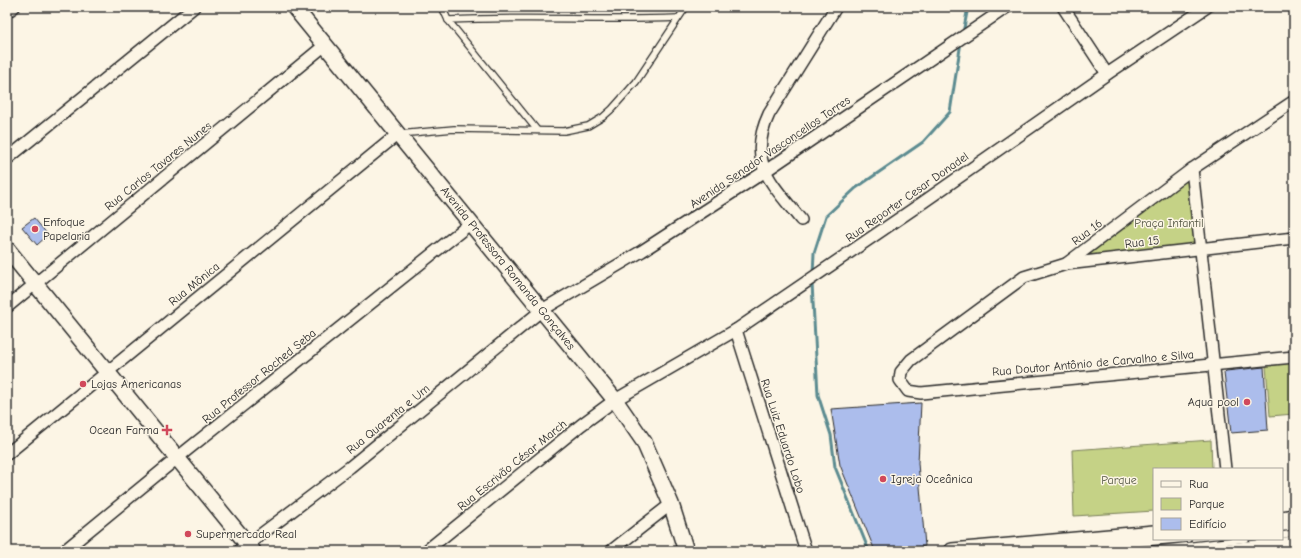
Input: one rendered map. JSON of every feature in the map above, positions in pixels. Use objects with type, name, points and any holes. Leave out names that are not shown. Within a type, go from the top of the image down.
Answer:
[{"type":"street","points":[[7,12],[14,7]]},
{"type":"street","points":[[7,159],[194,7]]},
{"type":"street","name":"Avenida Professora Romanda Gonçalves","points":[[294,7],[615,400],[644,442],[671,504],[686,551]]},
{"type":"street","points":[[800,220],[764,172],[759,154],[762,128],[769,114],[820,35],[836,7]]},
{"type":"street","name":"Avenida Senador Vasconcellos Torres","points":[[542,310],[642,251],[764,172],[1007,7]]},
{"type":"street","points":[[1063,7],[1107,74]]},
{"type":"street","name":"Rua Reporter Cesar Donadel","points":[[615,400],[736,330],[1107,74],[1207,7]]},
{"type":"street","name":"Rua Carlos Tavares Nunes","points":[[7,307],[325,45]]},
{"type":"street","name":"Rua 16","points":[[900,380],[901,372],[911,360],[1024,277],[1066,264],[1192,170],[1294,101]]},
{"type":"street","name":"Rua Mônica","points":[[7,454],[398,134]]},
{"type":"street","points":[[1192,170],[1202,247],[1213,365],[1225,468]]},
{"type":"street","name":"Rua Professor Roched Seba","points":[[64,551],[177,458],[471,223]]},
{"type":"street","name":"Rua 15","points":[[1066,264],[1202,247],[1294,238]]},
{"type":"street","points":[[7,249],[177,458],[246,549]]},
{"type":"street","name":"Rua Quarenta e Um","points":[[246,549],[350,467],[542,310]]},
{"type":"street","name":"Rua Luiz Eduardo Lobo","points":[[736,330],[806,551]]},
{"type":"street","name":"Rua Doutor Antônio de Carvalho e Silva","points":[[900,380],[908,391],[921,393],[1294,357]]},
{"type":"street","name":"Rua Escrivão César March","points":[[426,551],[581,425],[615,400]]},
{"type":"street","points":[[611,551],[671,504]]},
{"type":"street","points":[[1283,518],[1294,517]]},
{"type":"street","points":[[952,551],[1153,533]]},
{"type":"street","points":[[1230,551],[1294,544]]},
{"type":"lane","points":[[442,7],[448,20],[537,130]]},
{"type":"lane","points":[[398,134],[436,130],[564,131],[588,126],[603,118],[636,82],[686,7]]},
{"type":"lane","points":[[448,20],[497,18],[622,20],[678,18]]},
{"type":"lane","points":[[1283,528],[1294,527]]},
{"type":"lane","points":[[1283,535],[1294,534]]},
{"type":"lane","points":[[1050,551],[1176,540]]},
{"type":"lane","points":[[1141,551],[1237,540]]},
{"type":"green space","name":"Praça Infantil","points":[[1191,176],[1198,244],[1080,257]]},
{"type":"green space","points":[[1291,363],[1294,414],[1270,416],[1266,366]]},
{"type":"green space","name":"Parque","points":[[1211,440],[1212,468],[1153,468],[1153,511],[1074,516],[1072,450]]},
{"type":"building","name":"Enfoque Papelaria","points":[[34,218],[48,235],[37,245],[22,227]]},
{"type":"building","name":"Aqua pool","points":[[1264,367],[1268,430],[1231,433],[1224,373],[1226,371]]},
{"type":"building","name":"Igreja Oceânica","points":[[921,403],[918,463],[925,546],[901,551],[875,551],[840,465],[831,409]]},
{"type":"waterway","points":[[963,33],[968,7]]},
{"type":"waterway","points":[[813,275],[814,253],[826,216],[856,188],[923,142],[950,112],[961,42]]},
{"type":"waterway","points":[[812,283],[818,395],[831,435],[835,467],[869,551]]},
{"type":"place","name":"Enfoque Papelaria","points":[[35,229]]},
{"type":"place","name":"Lojas Americanas","points":[[83,384]]},
{"type":"place","name":"Aqua pool","points":[[1247,402]]},
{"type":"place","name":"Ocean Farma","points":[[167,430]]},
{"type":"place","name":"Igreja Oceânica","points":[[883,479]]},
{"type":"place","name":"Supermercado Real","points":[[188,534]]}]
